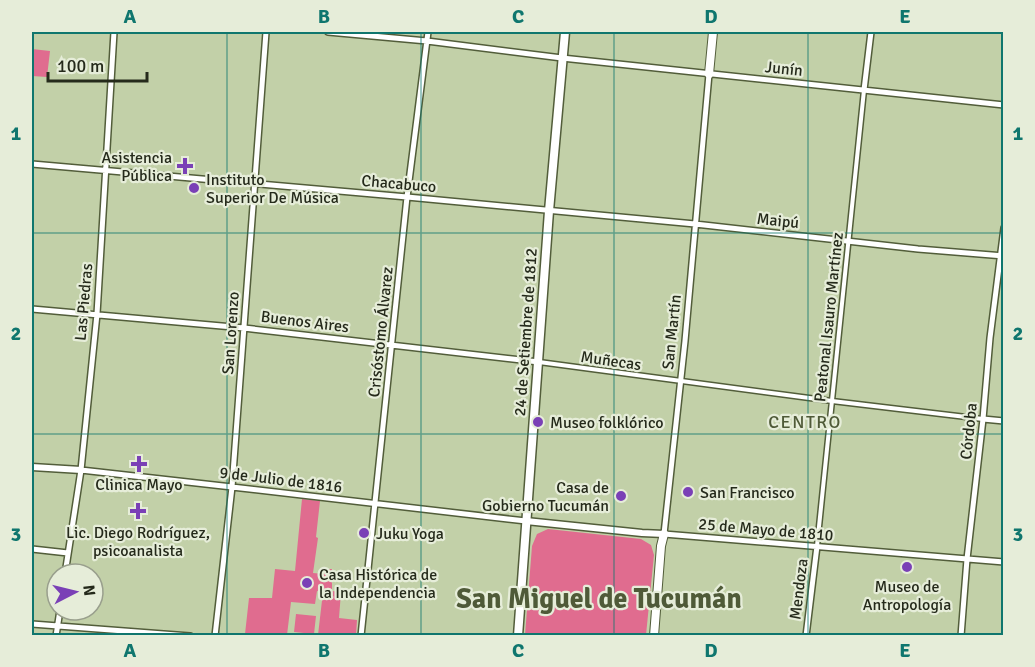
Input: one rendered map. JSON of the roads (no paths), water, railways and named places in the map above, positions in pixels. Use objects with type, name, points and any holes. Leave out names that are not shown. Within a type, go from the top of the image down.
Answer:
[{"type":"main road","name":"24 de Setiembre de 1812","points":[[518,636],[549,211],[565,32]]},
{"type":"main road","name":"San Martín","points":[[709,74],[713,32]]},
{"type":"main road","name":"San Martín","points":[[654,636],[661,546],[664,534]]},
{"type":"street","name":"Las Piedras","points":[[67,562],[81,470],[97,314],[114,32]]},
{"type":"street","name":"San Lorenzo","points":[[215,636],[232,487],[266,32]]},
{"type":"street","name":"Junín","points":[[328,32],[1004,105]]},
{"type":"street","name":"Crisóstomo Álvarez","points":[[361,636],[407,197],[428,32]]},
{"type":"street","points":[[864,90],[872,32]]},
{"type":"street","name":"San Martín","points":[[664,534],[685,341],[709,74]]},
{"type":"street","name":"Peatonal Isauro Martínez","points":[[817,546],[864,90]]},
{"type":"street","name":"Chacabuco","points":[[32,164],[549,211]]},
{"type":"street","name":"Maipú","points":[[549,211],[1002,256]]},
{"type":"street","name":"Córdoba","points":[[961,636],[990,338],[1004,228]]},
{"type":"street","name":"Buenos Aires","points":[[32,309],[244,328],[539,362]]},
{"type":"street","name":"Muñecas","points":[[539,362],[983,419]]},
{"type":"street","points":[[983,419],[1004,421]]},
{"type":"street","name":"9 de Julio de 1816","points":[[32,467],[81,470],[526,521]]},
{"type":"street","name":"25 de Mayo de 1810","points":[[526,521],[642,533],[1004,562]]},
{"type":"street","name":"Mendoza","points":[[806,636],[817,546]]},
{"type":"street","points":[[32,549],[68,553]]},
{"type":"street","points":[[56,636],[59,622]]},
{"type":"street","points":[[32,624],[190,636]]},
{"type":"place","name":"Asistencia Pública","points":[[185,166]]},
{"type":"place","name":"Instituto Superior De Música","points":[[194,188]]},
{"type":"place","name":"Museo folklórico","points":[[538,422]]},
{"type":"place","name":"Clinica Mayo","points":[[139,464]]},
{"type":"place","name":"San Francisco","points":[[688,492]]},
{"type":"place","name":"Casa de Gobierno Tucumán","points":[[621,496]]},
{"type":"place","name":"Lic. Diego Rodríguez, psicoanalista","points":[[138,511]]},
{"type":"place","name":"Juku Yoga","points":[[364,533]]},
{"type":"place","name":"Museo de Antropología","points":[[907,567]]},
{"type":"place","name":"Casa Histórica de la Independencia","points":[[307,583]]},
{"type":"district","name":"CENTRO","points":[[805,422]]},
{"type":"district","name":"San Miguel de Tucumán","points":[[599,598]]}]
